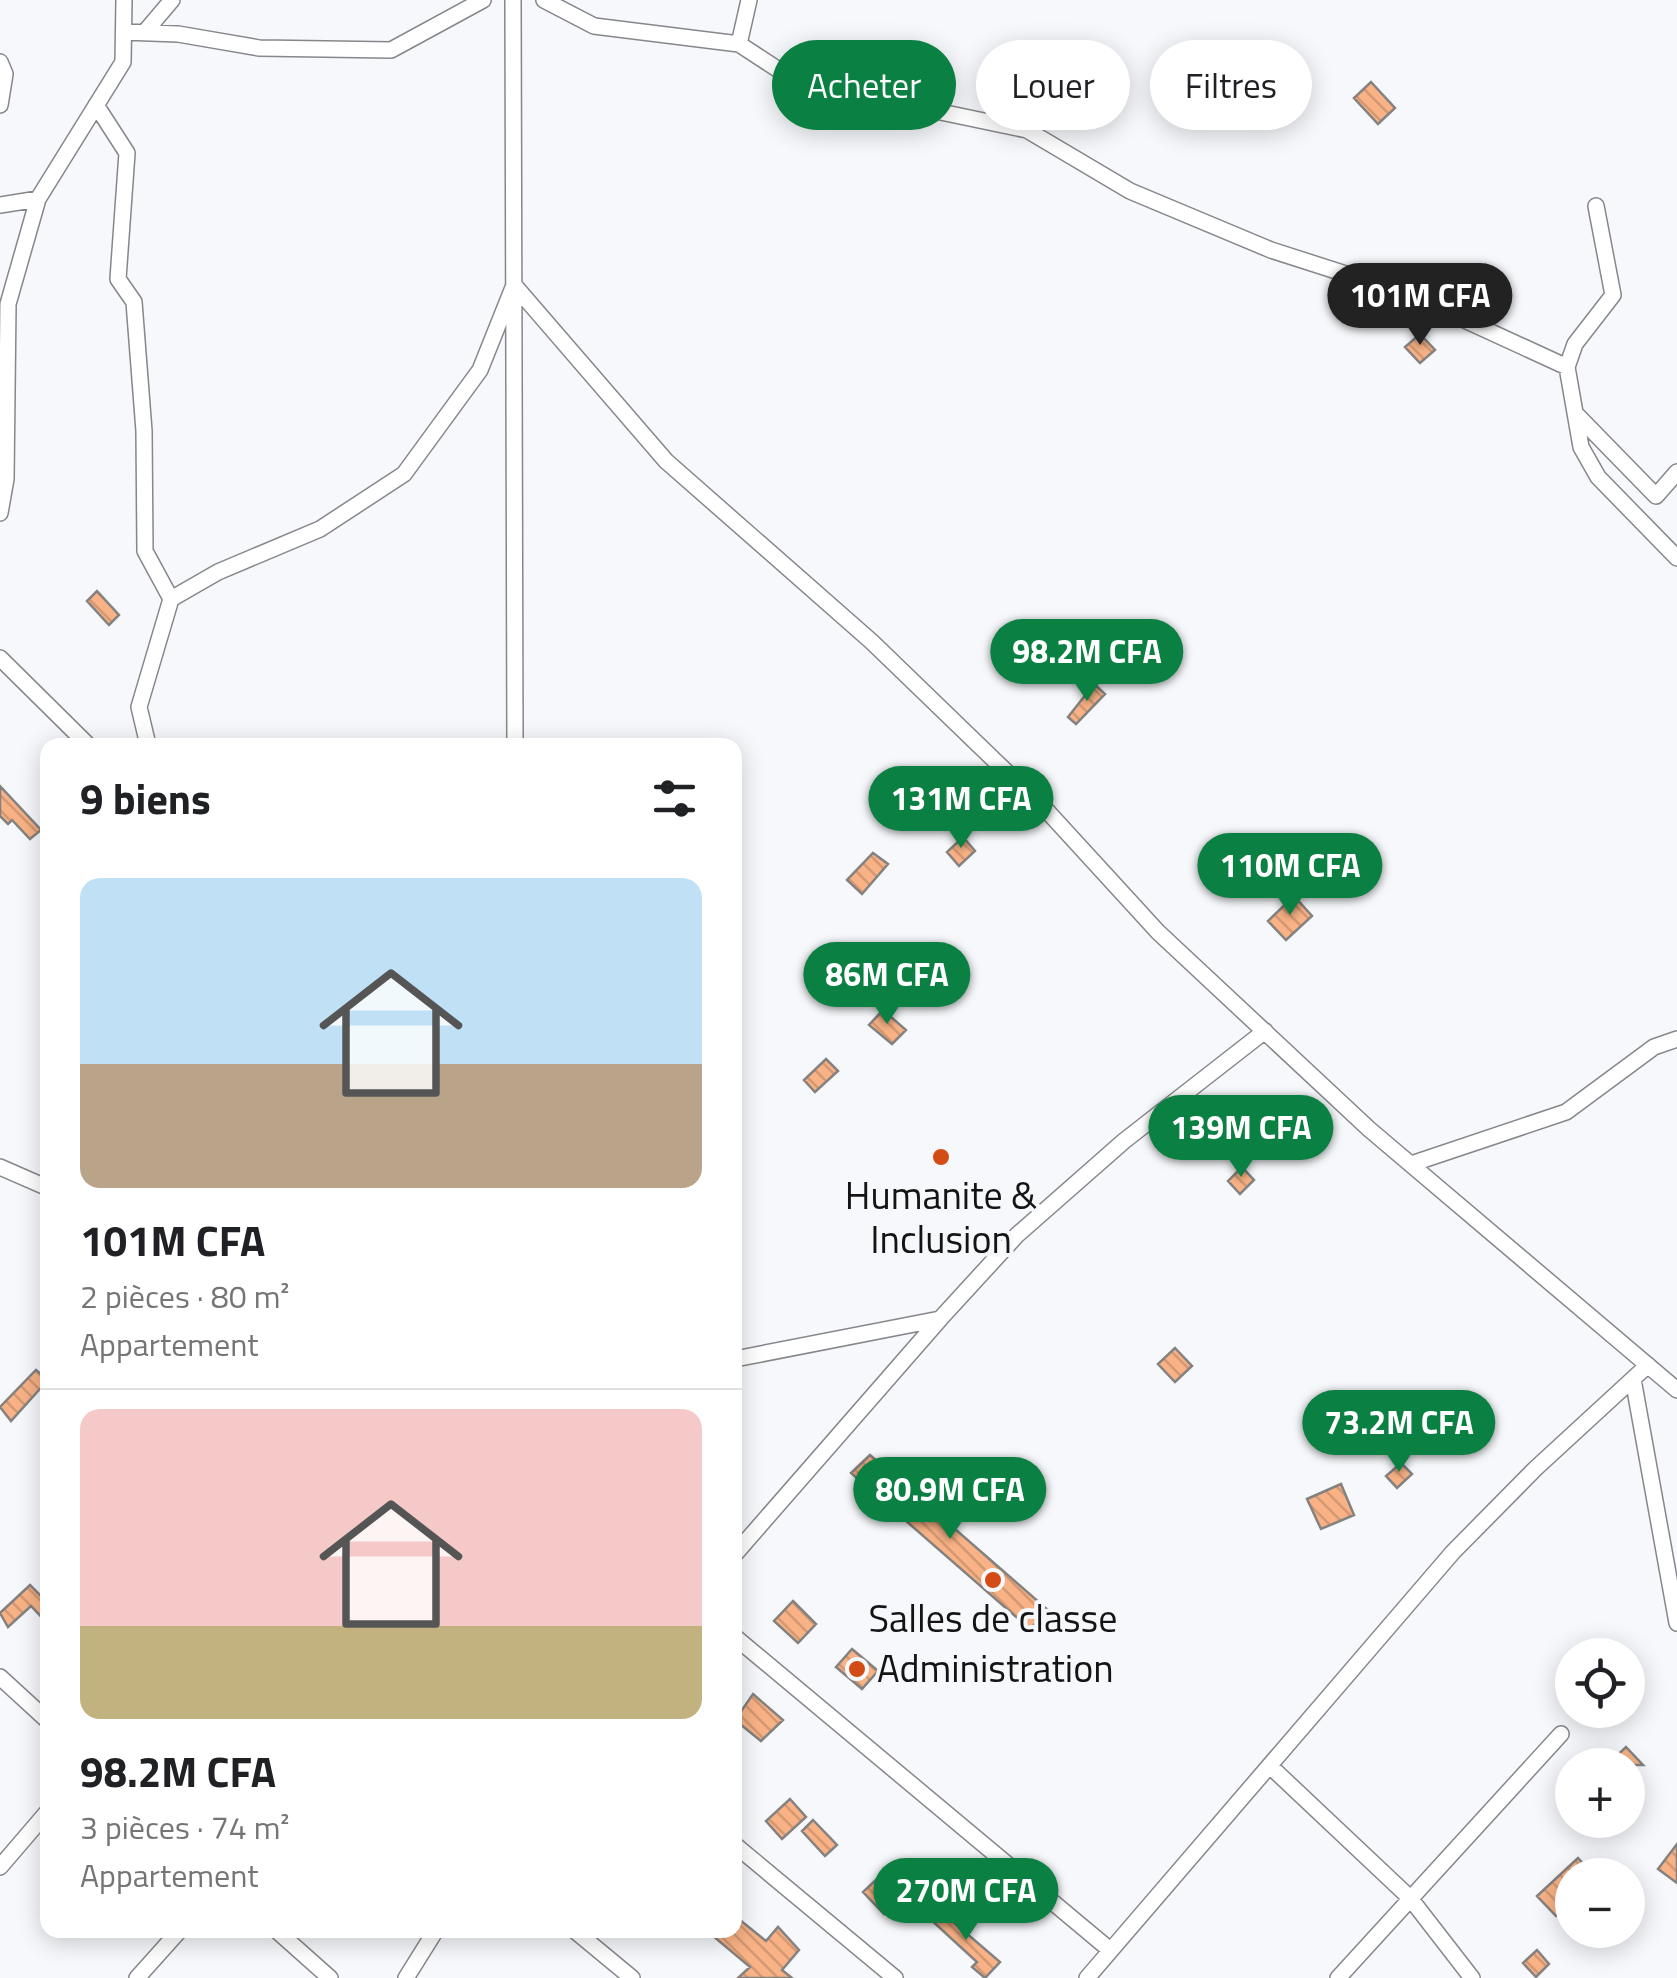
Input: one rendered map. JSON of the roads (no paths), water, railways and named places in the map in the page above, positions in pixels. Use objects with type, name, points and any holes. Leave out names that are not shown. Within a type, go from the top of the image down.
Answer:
[{"type":"street","points":[[0,514],[6,479],[8,304],[38,199],[123,62],[124,0]]},
{"type":"street","points":[[144,33],[172,0]]},
{"type":"street","points":[[124,32],[260,48],[391,50],[483,0]]},
{"type":"street","points":[[513,0],[515,738]]},
{"type":"street","points":[[544,0],[594,26],[738,44],[797,82],[1028,130],[1130,191],[1271,250],[1408,294],[1566,367]]},
{"type":"street","points":[[738,44],[749,0]]},
{"type":"street","points":[[0,62],[5,74],[0,105]]},
{"type":"street","points":[[96,105],[127,153],[118,279],[134,302],[144,431],[145,551],[171,599]]},
{"type":"street","points":[[0,204],[38,199]]},
{"type":"street","points":[[1596,206],[1613,295],[1575,344],[1566,367],[1582,446],[1598,477],[1677,558]]},
{"type":"street","points":[[146,738],[139,707],[171,599],[218,572],[320,529],[404,474],[480,370],[514,286]]},
{"type":"street","points":[[514,286],[666,461],[872,642],[1049,813],[1158,932],[1410,1164],[1677,1390]]},
{"type":"street","points":[[1576,414],[1656,496],[1677,472]]},
{"type":"street","points":[[0,658],[81,738]]},
{"type":"street","points":[[742,1546],[940,1319],[1030,1223],[1124,1141],[1265,1031]]},
{"type":"street","points":[[1410,1164],[1566,1112],[1654,1047],[1677,1039]]},
{"type":"street","points":[[0,1166],[40,1184]]},
{"type":"street","points":[[742,1358],[940,1319]]},
{"type":"street","points":[[1086,1978],[1454,1552],[1536,1468],[1648,1366]]},
{"type":"street","points":[[1634,1378],[1677,1623]]},
{"type":"street","points":[[742,1643],[1110,1950]]},
{"type":"street","points":[[0,1677],[40,1714]]},
{"type":"street","points":[[1338,1978],[1561,1734]]},
{"type":"street","points":[[1270,1767],[1410,1898],[1472,1978]]},
{"type":"street","points":[[0,1867],[40,1820]]},
{"type":"street","points":[[742,1851],[894,1978]]},
{"type":"street","points":[[137,1978],[173,1938]]},
{"type":"street","points":[[285,1938],[330,1978]]},
{"type":"street","points":[[406,1978],[431,1938]]},
{"type":"street","points":[[584,1938],[632,1978]]},
{"type":"place","name":"Humanite & Inclusion","points":[[941,1157]]},
{"type":"place","name":"Salles de classe","points":[[993,1580]]},
{"type":"place","name":"Administration","points":[[857,1669]]}]
